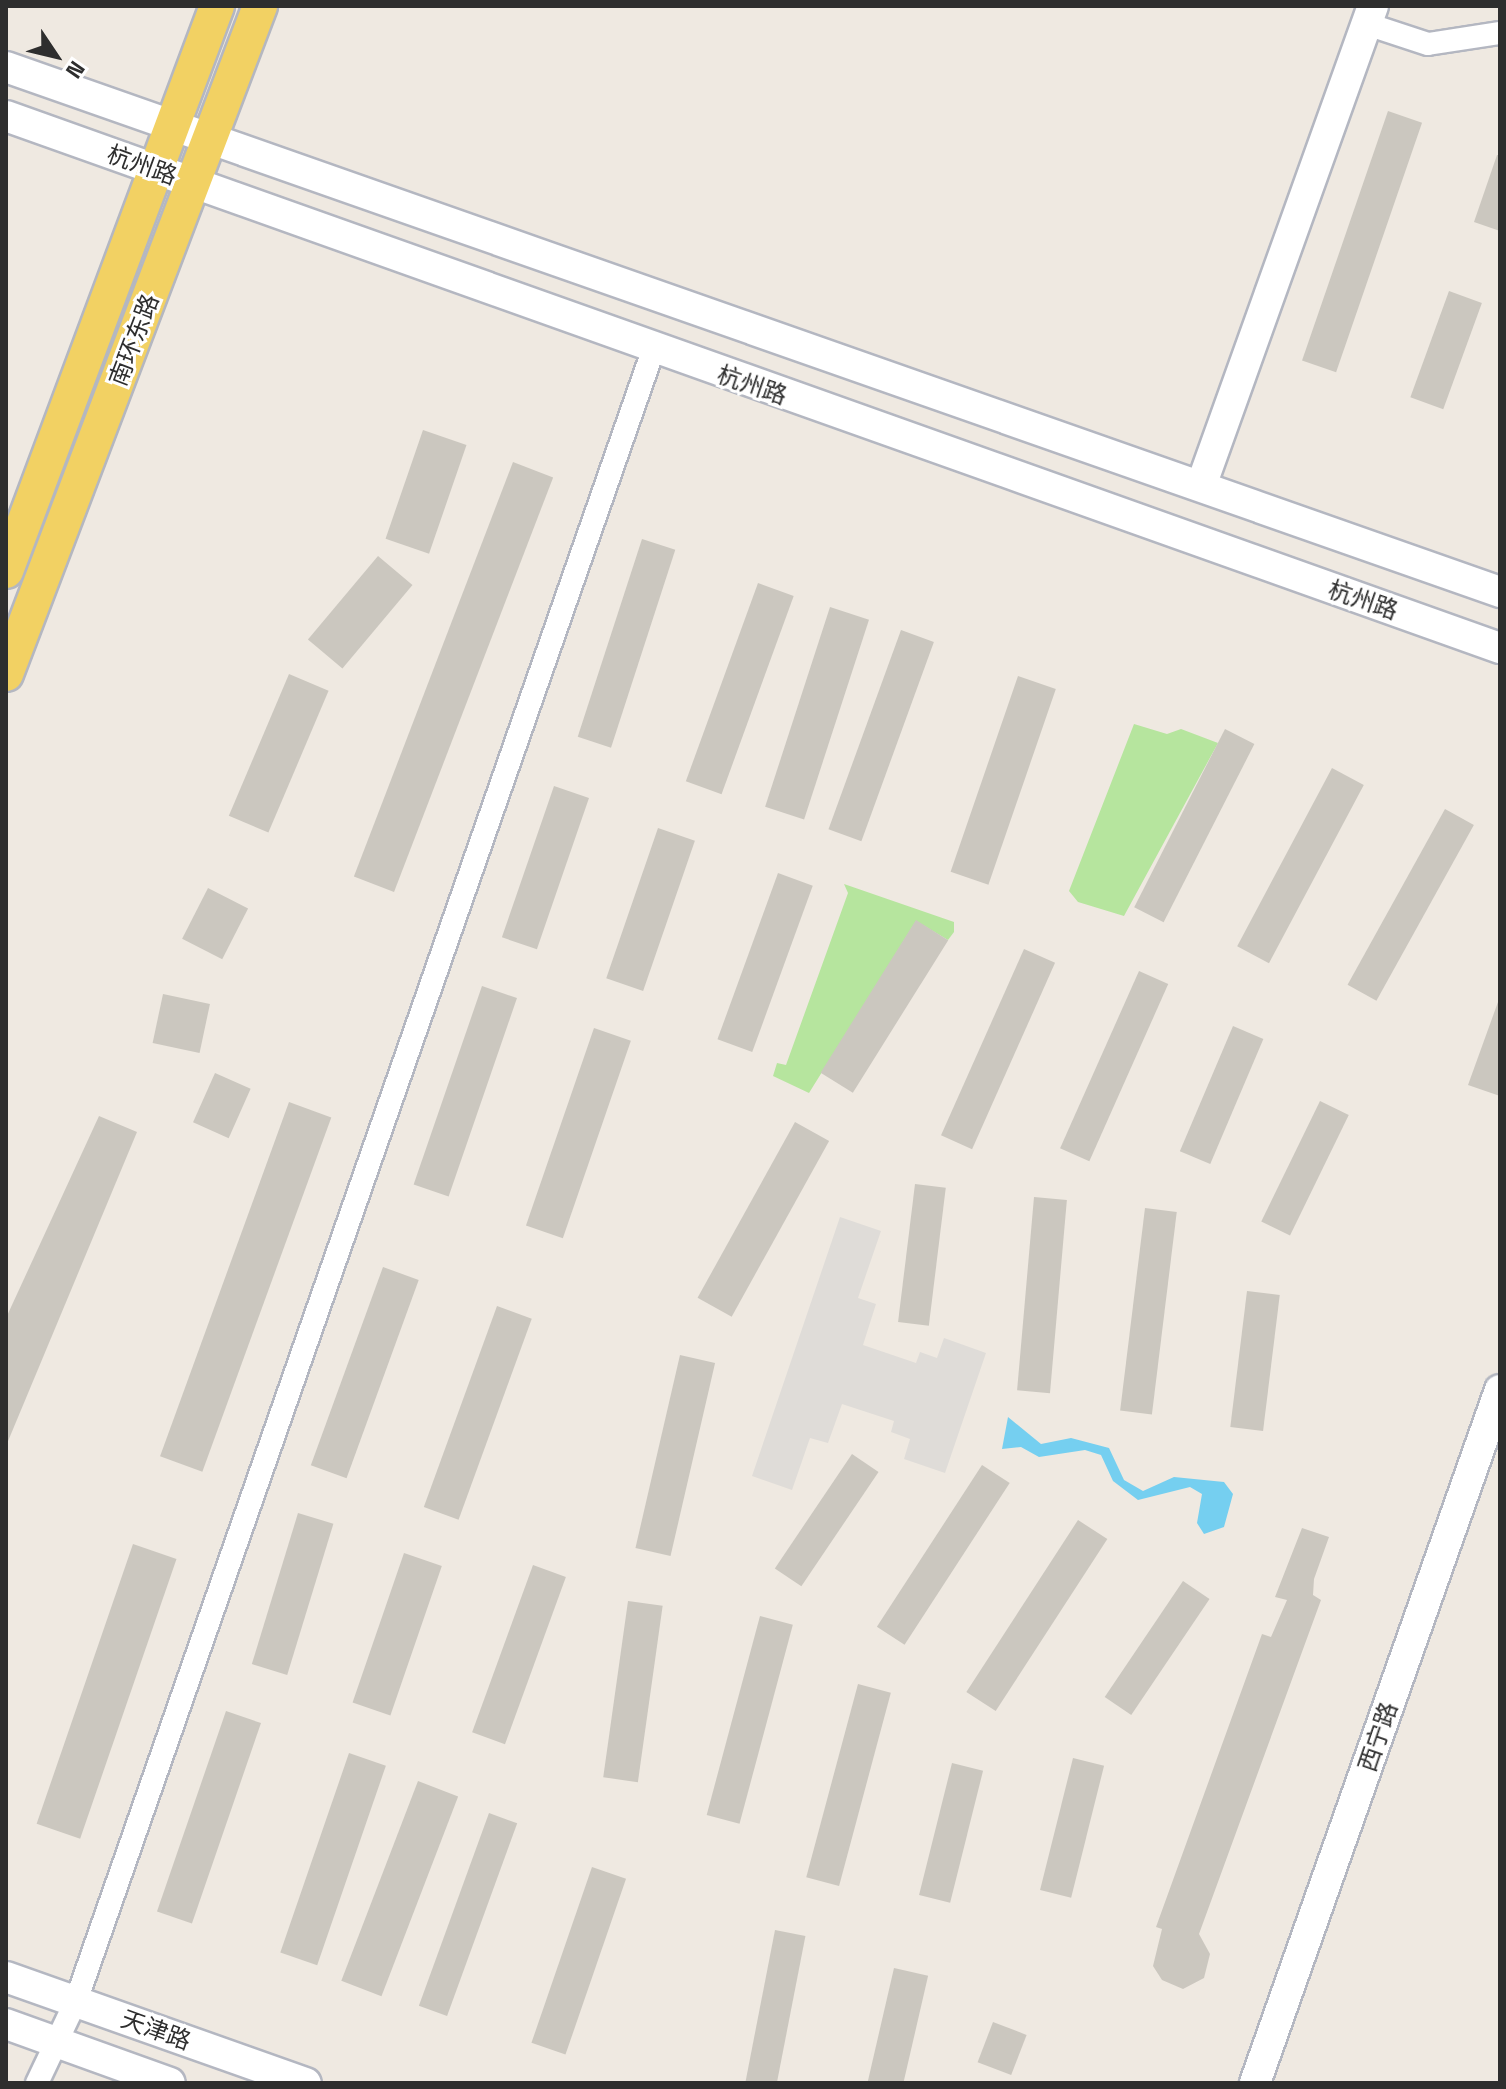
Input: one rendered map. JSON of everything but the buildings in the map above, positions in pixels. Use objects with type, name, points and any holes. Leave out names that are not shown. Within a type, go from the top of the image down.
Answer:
[{"type":"main road","name":"南环东路","points":[[6,571],[217,6]]},
{"type":"main road","name":"南环东路","points":[[6,674],[260,6]]},
{"type":"main road","points":[[1201,486],[1370,15]]},
{"type":"main road","name":"杭州路","points":[[6,67],[1500,592]]},
{"type":"main road","name":"杭州路","points":[[6,116],[653,351],[1500,648]]},
{"type":"main road","name":"西宁路","points":[[1255,2083],[1500,1390]]},
{"type":"main road","name":"天津路","points":[[6,1977],[306,2083]]},
{"type":"main road","name":"天津路","points":[[6,2024],[170,2083]]},
{"type":"street","points":[[1370,15],[1428,44],[1500,33]]},
{"type":"street","points":[[37,2083],[76,2001],[653,351]]},
{"type":"green space","points":[[1134,724],[1167,734],[1181,729],[1218,743],[1124,916],[1078,902],[1069,891]]},
{"type":"green space","points":[[844,884],[954,922],[954,932],[948,940],[916,921],[809,1093],[773,1076],[777,1063],[786,1065],[848,893]]},
{"type":"shaded area","points":[[840,1217],[881,1231],[858,1298],[876,1304],[863,1345],[916,1363],[920,1352],[937,1358],[944,1338],[986,1353],[945,1473],[904,1459],[910,1439],[891,1432],[894,1421],[842,1404],[828,1443],[810,1438],[792,1490],[752,1476]]},
{"type":"water","points":[[1008,1417],[1041,1444],[1071,1438],[1109,1448],[1124,1480],[1143,1491],[1174,1477],[1224,1482],[1233,1494],[1224,1527],[1204,1534],[1197,1523],[1202,1494],[1190,1487],[1138,1500],[1113,1481],[1101,1455],[1085,1450],[1039,1457],[1021,1447],[1002,1449]]}]
